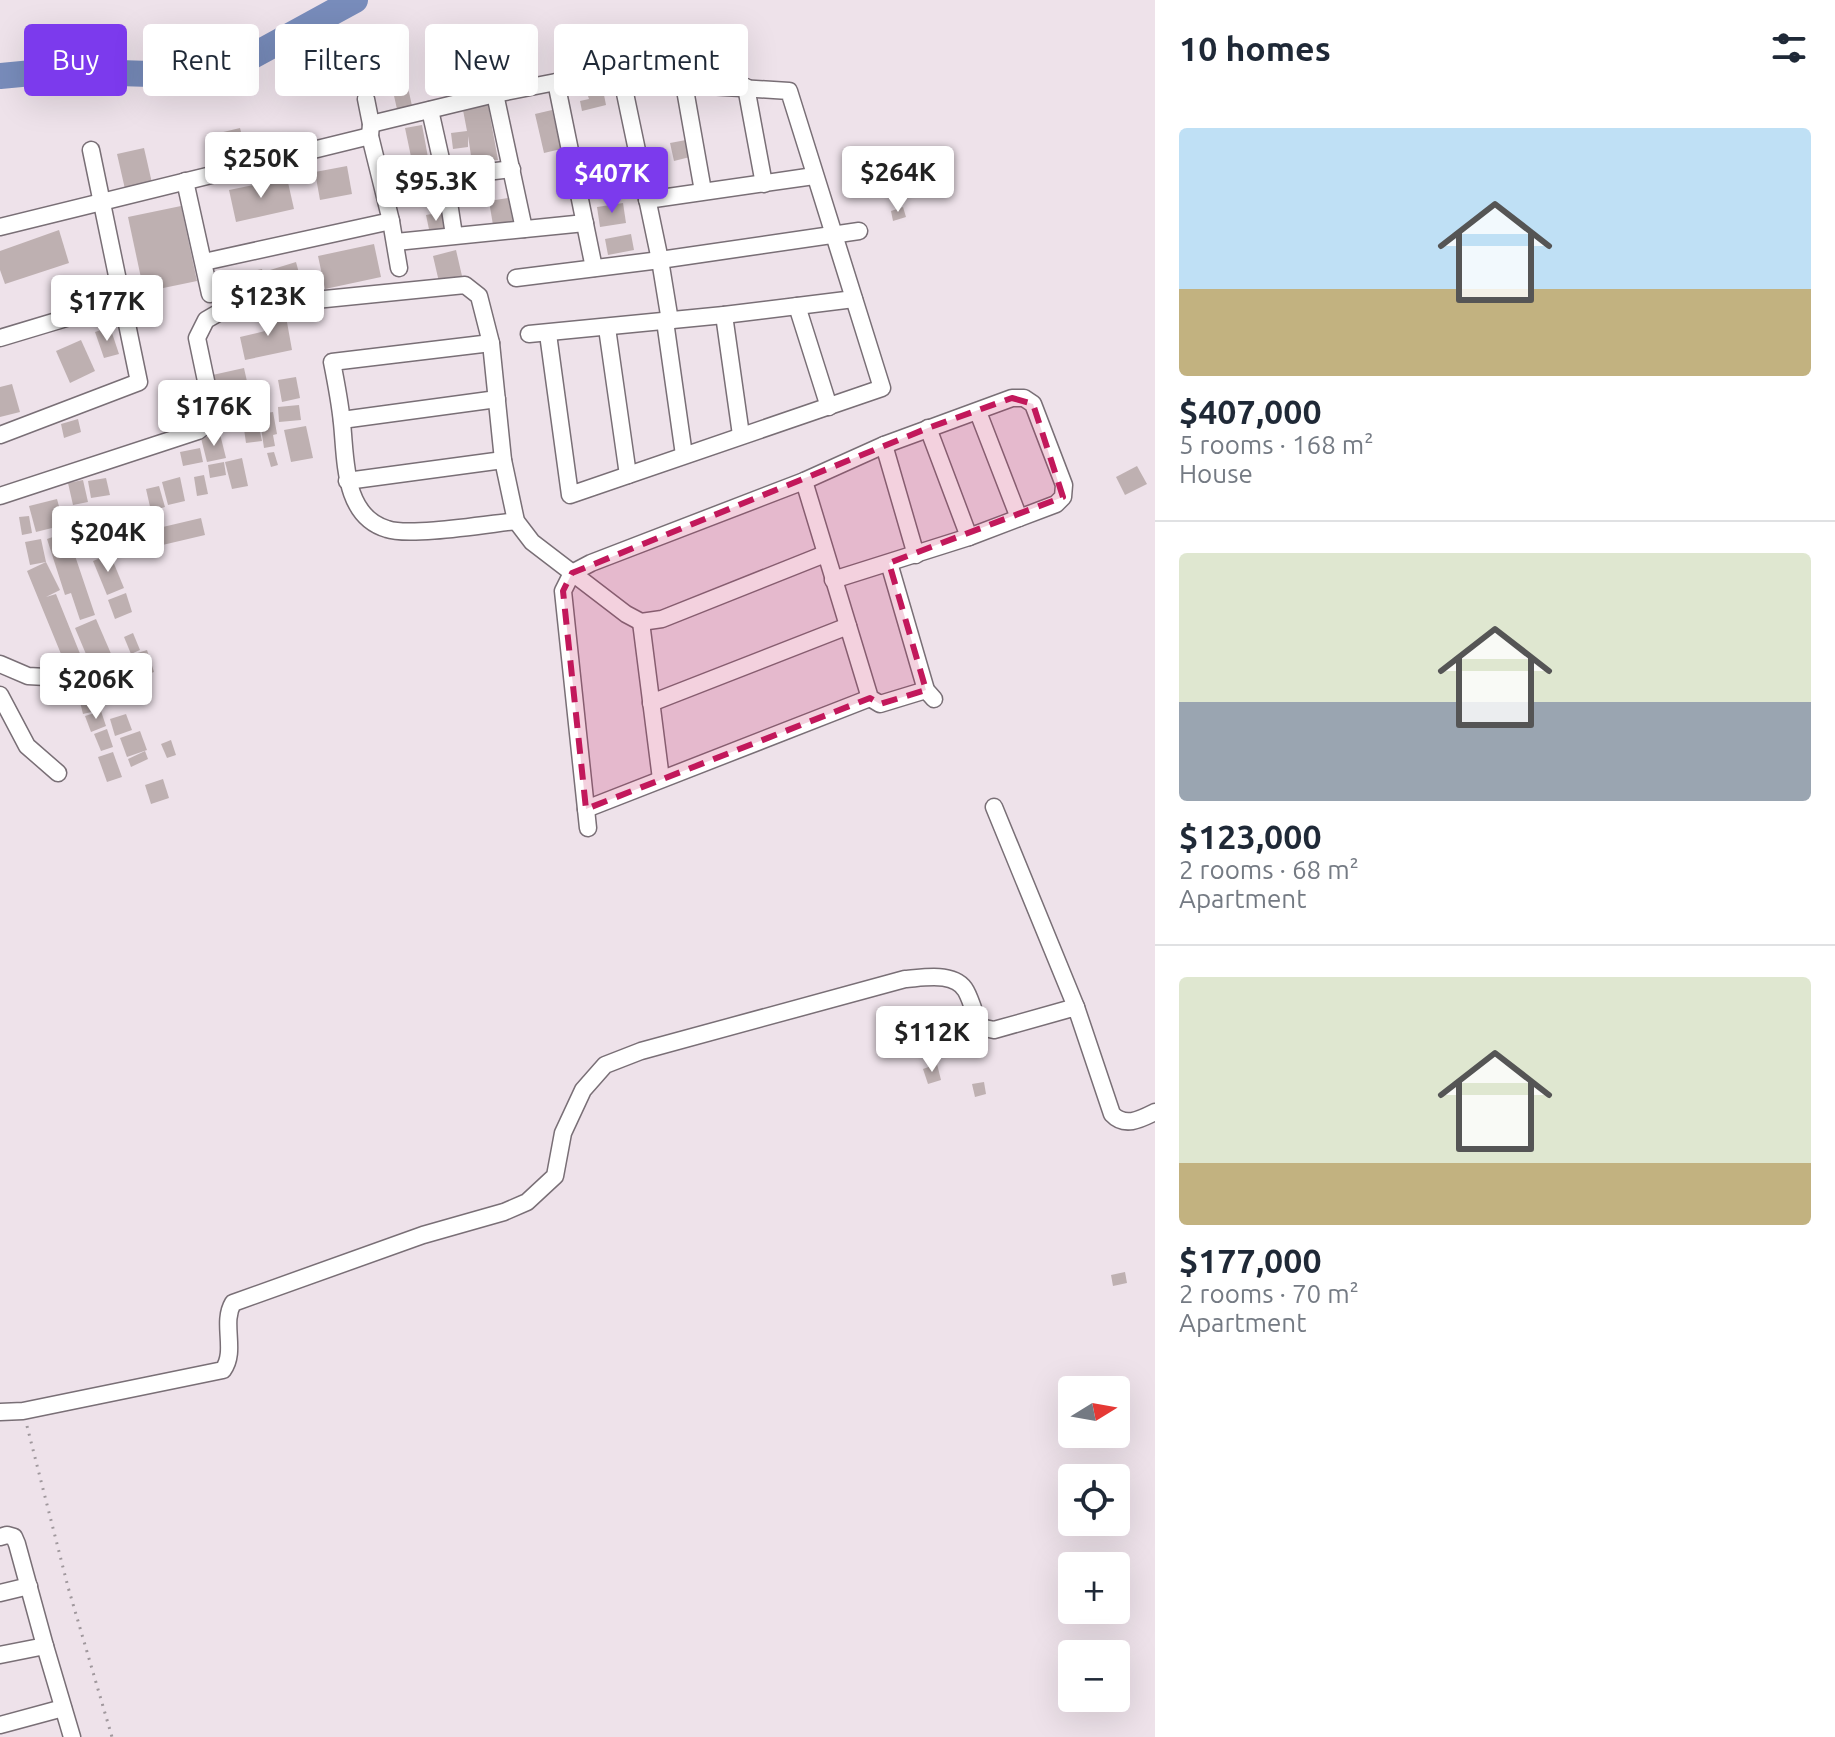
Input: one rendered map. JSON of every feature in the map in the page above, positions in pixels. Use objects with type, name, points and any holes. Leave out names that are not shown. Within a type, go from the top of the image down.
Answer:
[{"type":"street","points":[[548,334],[570,495],[882,388],[789,91],[748,87]]},
{"type":"street","points":[[0,227],[185,181],[487,96]]},
{"type":"street","points":[[495,96],[524,229]]},
{"type":"street","points":[[559,96],[594,268]]},
{"type":"street","points":[[626,96],[660,260],[684,455]]},
{"type":"street","points":[[686,96],[703,191]]},
{"type":"street","points":[[748,96],[764,184]]},
{"type":"street","points":[[366,99],[399,268]]},
{"type":"street","points":[[430,110],[454,235]]},
{"type":"street","points":[[0,435],[139,382],[91,150]]},
{"type":"street","points":[[445,177],[512,169]]},
{"type":"street","points":[[647,200],[814,176]]},
{"type":"street","points":[[185,181],[210,294]]},
{"type":"street","points":[[204,262],[391,221]]},
{"type":"street","points":[[396,242],[585,223]]},
{"type":"street","points":[[516,278],[859,231]]},
{"type":"street","points":[[0,496],[198,431],[214,419],[197,338],[206,320],[225,309],[465,285],[479,296],[491,343],[503,460],[516,521],[532,542],[626,614],[641,622],[662,619],[825,554]]},
{"type":"street","points":[[529,334],[854,299]]},
{"type":"street","points":[[0,338],[123,301]]},
{"type":"street","points":[[797,306],[829,407]]},
{"type":"street","points":[[724,315],[741,435]]},
{"type":"street","points":[[607,328],[628,475]]},
{"type":"street","points":[[491,343],[332,362],[342,420],[347,481],[364,517],[387,530],[415,531],[516,521]]},
{"type":"street","points":[[588,828],[563,591],[572,573],[928,428],[1012,398],[1024,398],[1033,404],[1064,485],[1063,497],[1056,504],[969,537],[833,580]]},
{"type":"street","points":[[342,420],[497,399]]},
{"type":"street","points":[[978,412],[1019,518]]},
{"type":"street","points":[[928,428],[969,537]]},
{"type":"street","points":[[884,445],[916,555]]},
{"type":"street","points":[[347,481],[503,460]]},
{"type":"street","points":[[804,481],[870,698],[880,704],[930,694],[889,563]]},
{"type":"street","points":[[641,622],[661,779]]},
{"type":"street","points":[[651,703],[848,626]]},
{"type":"street","points":[[0,664],[28,676],[46,677]]},
{"type":"street","points":[[0,695],[27,746],[58,773]]},
{"type":"street","points":[[586,809],[870,698]]},
{"type":"street","points":[[994,807],[1076,1007],[1112,1114],[1123,1121],[1136,1121],[1155,1112]]},
{"type":"street","points":[[0,1412],[23,1411],[223,1370],[229,1362],[228,1312],[233,1303],[423,1235],[504,1212],[527,1202],[555,1176],[563,1133],[583,1090],[605,1065],[641,1051],[905,979],[944,977],[957,981],[965,989],[980,1027],[994,1030],[1076,1007]]},
{"type":"street","points":[[0,1537],[14,1537],[72,1737]]},
{"type":"street","points":[[0,1593],[29,1586]]},
{"type":"street","points":[[0,1655],[45,1646]]},
{"type":"street","points":[[0,1725],[63,1708]]},
{"type":"path","points":[[23,1411],[68,1587],[112,1737]]},
{"type":"highlighted area","points":[[1012,398],[1033,404],[1063,497],[889,563],[926,690],[880,704],[870,698],[586,809],[563,591],[572,573],[928,428]]},
{"type":"building","points":[[409,92],[412,106],[397,109],[394,96],[409,96]]},
{"type":"building","points":[[588,96],[604,96],[606,105],[582,111],[580,101],[589,99]]},
{"type":"building","points":[[488,105],[498,160],[472,162],[468,136],[468,147],[453,149],[451,133],[467,131],[463,110]]},
{"type":"building","points":[[552,110],[561,149],[544,153],[535,114]]},
{"type":"building","points":[[422,125],[430,168],[414,171],[405,128]]},
{"type":"building","points":[[240,128],[247,156],[222,162],[215,134]]},
{"type":"building","points":[[686,140],[690,157],[674,161],[670,143]]},
{"type":"building","points":[[144,148],[152,183],[125,189],[117,154]]},
{"type":"building","points":[[347,166],[352,194],[320,200],[315,172]]},
{"type":"building","points":[[287,178],[294,209],[236,222],[229,190]]},
{"type":"building","points":[[508,198],[513,222],[493,225],[489,201]]},
{"type":"building","points":[[623,203],[626,223],[600,227],[597,207]]},
{"type":"building","points":[[181,206],[197,281],[144,292],[128,217]]},
{"type":"building","points":[[903,207],[906,217],[893,221],[891,211]]},
{"type":"building","points":[[443,212],[447,231],[430,234],[426,215]]},
{"type":"building","points":[[59,230],[69,263],[5,284],[0,270],[0,251]]},
{"type":"building","points":[[631,234],[634,250],[608,255],[605,239]]},
{"type":"building","points":[[374,244],[381,277],[325,289],[318,256]]},
{"type":"building","points":[[456,250],[462,276],[439,282],[433,256]]},
{"type":"building","points":[[296,262],[303,288],[277,296],[270,270]]},
{"type":"building","points":[[262,269],[268,296],[231,304],[225,277]]},
{"type":"building","points":[[285,311],[292,350],[245,360],[240,337],[265,331],[263,315]]},
{"type":"building","points":[[110,327],[119,354],[104,358],[95,332]]},
{"type":"building","points":[[81,340],[95,371],[70,383],[56,351]]},
{"type":"building","points":[[244,368],[248,386],[235,388],[241,408],[230,412],[223,391],[212,394],[208,376]]},
{"type":"building","points":[[296,377],[300,398],[282,402],[278,380]]},
{"type":"building","points":[[12,384],[20,412],[0,417],[0,387]]},
{"type":"building","points":[[261,388],[264,401],[251,404],[248,391]]},
{"type":"building","points":[[299,405],[301,420],[279,422],[278,407]]},
{"type":"building","points":[[273,412],[277,434],[273,435],[275,446],[264,448],[259,414]]},
{"type":"building","points":[[78,419],[81,432],[64,438],[61,424]]},
{"type":"building","points":[[306,426],[313,458],[291,462],[284,430]]},
{"type":"building","points":[[259,427],[262,441],[246,443],[244,429]]},
{"type":"building","points":[[220,434],[226,458],[207,462],[201,438]]},
{"type":"building","points":[[200,448],[203,462],[183,466],[180,452]]},
{"type":"building","points":[[274,452],[278,465],[271,467],[267,453]]},
{"type":"building","points":[[242,458],[248,486],[232,489],[225,462]]},
{"type":"building","points":[[224,462],[226,475],[210,478],[208,465]]},
{"type":"building","points":[[1137,466],[1147,484],[1125,495],[1116,477]]},
{"type":"building","points":[[204,475],[208,494],[197,496],[194,477]]},
{"type":"building","points":[[180,477],[185,501],[168,505],[162,482]]},
{"type":"building","points":[[106,478],[110,495],[91,498],[88,481]]},
{"type":"building","points":[[83,480],[88,502],[73,505],[68,483]]},
{"type":"building","points":[[159,486],[165,507],[151,511],[146,489]]},
{"type":"building","points":[[57,499],[64,525],[36,532],[29,506]]},
{"type":"building","points":[[29,516],[32,533],[22,535],[19,517]]},
{"type":"building","points":[[201,518],[205,535],[154,547],[150,530]]},
{"type":"building","points":[[67,532],[95,615],[80,620],[71,593],[65,595],[47,539]]},
{"type":"building","points":[[41,539],[46,562],[30,565],[25,542]]},
{"type":"building","points":[[110,554],[124,588],[107,595],[93,561]]},
{"type":"building","points":[[46,562],[60,590],[46,597],[56,594],[93,686],[77,693],[27,571]]},
{"type":"building","points":[[126,593],[132,612],[115,619],[108,600]]},
{"type":"building","points":[[96,619],[112,656],[91,666],[75,628]]},
{"type":"building","points":[[133,633],[140,650],[131,654],[124,637]]},
{"type":"building","points":[[147,650],[154,672],[136,678],[128,656]]},
{"type":"building","points":[[120,676],[126,693],[107,699],[101,683]]},
{"type":"building","points":[[96,697],[100,710],[83,714],[80,702]]},
{"type":"building","points":[[101,711],[106,726],[91,732],[85,716]]},
{"type":"building","points":[[126,714],[132,730],[115,736],[110,719]]},
{"type":"building","points":[[107,729],[113,747],[101,751],[94,734]]},
{"type":"building","points":[[140,731],[147,750],[127,757],[120,738]]},
{"type":"building","points":[[171,740],[176,755],[167,758],[161,744]]},
{"type":"building","points":[[145,751],[148,759],[131,767],[128,759]]},
{"type":"building","points":[[113,752],[122,777],[107,782],[98,757]]},
{"type":"building","points":[[163,779],[169,798],[151,804],[145,785]]},
{"type":"building","points":[[937,1064],[941,1080],[928,1084],[923,1069]]},
{"type":"building","points":[[984,1082],[986,1094],[975,1097],[972,1084]]},
{"type":"building","points":[[1125,1272],[1127,1283],[1113,1286],[1111,1275]]},
{"type":"waterway","points":[[0,76],[53,71],[216,76],[355,0]]}]
